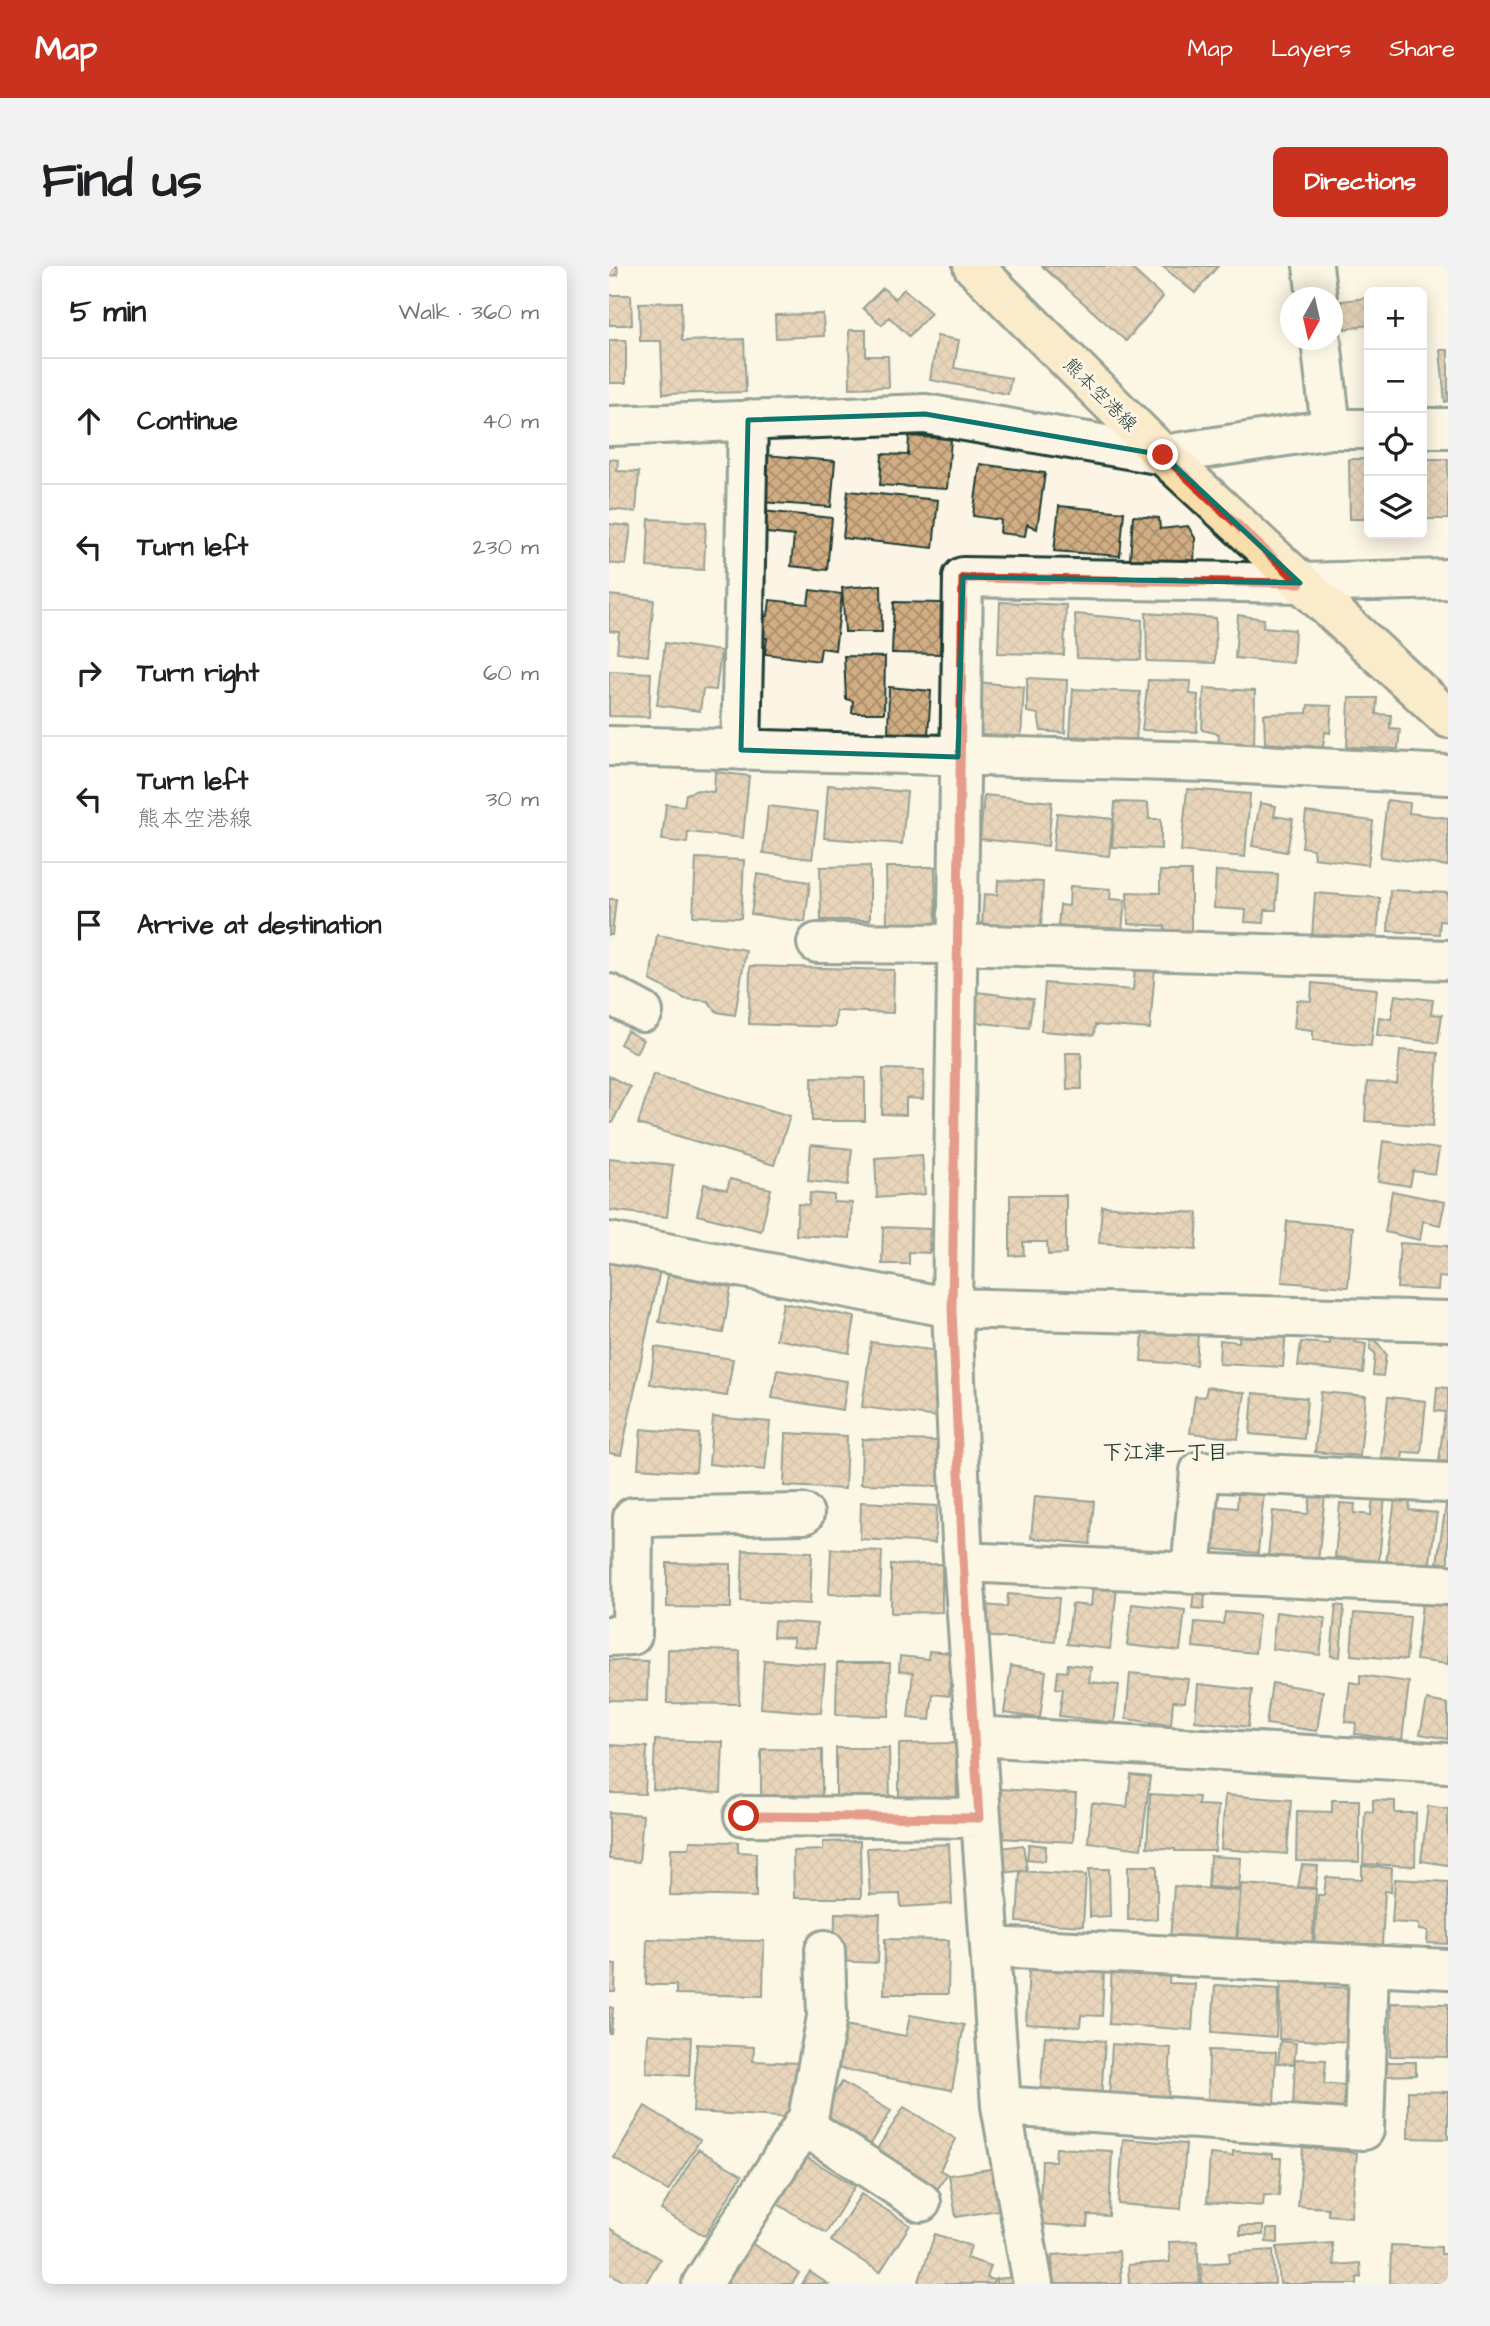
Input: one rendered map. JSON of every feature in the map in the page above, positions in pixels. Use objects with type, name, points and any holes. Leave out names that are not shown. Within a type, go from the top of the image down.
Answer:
[{"type":"main road","name":"熊本空港線","points":[[973,266],[1163,455],[1448,718]]},
{"type":"street","points":[[1313,266],[1316,287]]},
{"type":"street","points":[[1322,350],[1331,429]]},
{"type":"street","points":[[609,426],[925,414],[1163,455],[1331,429],[1364,429]]},
{"type":"street","points":[[741,750],[748,420]]},
{"type":"street","points":[[1427,428],[1448,428]]},
{"type":"street","points":[[1033,2284],[1001,2106],[991,1947],[979,1818],[952,1308],[958,757],[963,578],[1300,583],[1448,579]]},
{"type":"street","points":[[609,746],[1208,762],[1448,775]]},
{"type":"street","points":[[817,943],[956,944],[1448,960]]},
{"type":"street","points":[[609,994],[643,1012]]},
{"type":"street","points":[[609,1242],[952,1308],[1448,1321]]},
{"type":"street","points":[[1191,1573],[1200,1471],[1448,1483]]},
{"type":"street","points":[[609,1636],[632,1635],[633,1517],[804,1514]]},
{"type":"street","points":[[964,1563],[1448,1585]]},
{"type":"street","points":[[975,1736],[1448,1763]]},
{"type":"street","points":[[744,1816],[979,1818]]},
{"type":"street","points":[[991,1947],[1448,1969]]},
{"type":"street","points":[[702,2284],[808,2118],[827,2017],[825,1950]]},
{"type":"street","points":[[1001,2106],[1364,2130],[1369,1966]]},
{"type":"street","points":[[803,2125],[921,2202]]},
{"type":"highlighted area","points":[[925,414],[1163,455],[1300,583],[963,577],[958,757],[741,750],[748,420]]},
{"type":"building","points":[[609,266],[617,266],[618,275],[609,276]]},
{"type":"building","points":[[1042,266],[1129,266],[1163,297],[1126,341]]},
{"type":"building","points":[[1162,266],[1218,266],[1195,293]]},
{"type":"building","points":[[883,288],[895,299],[904,289],[931,313],[909,336],[889,317],[882,325],[863,308]]},
{"type":"building","points":[[609,295],[631,295],[632,325],[609,325]]},
{"type":"building","points":[[1364,298],[1364,326],[1345,329],[1343,301]]},
{"type":"building","points":[[681,302],[682,341],[744,339],[746,392],[663,394],[661,341],[640,341],[639,303]]},
{"type":"building","points":[[823,314],[824,336],[776,338],[775,315]]},
{"type":"building","points":[[849,330],[866,330],[866,356],[888,356],[889,387],[850,388]]},
{"type":"building","points":[[937,336],[959,340],[954,368],[1011,378],[1008,394],[930,380]]},
{"type":"building","points":[[609,340],[626,340],[626,383],[609,383]]},
{"type":"building","points":[[1440,350],[1448,350],[1448,401],[1445,402]]},
{"type":"building","points":[[909,436],[951,439],[947,489],[880,485],[882,454],[908,455]]},
{"type":"building","points":[[765,455],[835,461],[831,507],[761,502]]},
{"type":"building","points":[[609,459],[618,460],[617,471],[639,472],[636,512],[609,509]]},
{"type":"building","points":[[1349,459],[1364,459],[1364,519],[1350,519]]},
{"type":"building","points":[[1427,459],[1448,459],[1448,519],[1427,519]]},
{"type":"building","points":[[980,464],[1045,473],[1037,529],[1027,524],[1025,536],[1000,533],[1001,520],[973,516]]},
{"type":"building","points":[[848,491],[938,500],[933,548],[843,538]]},
{"type":"building","points":[[1059,506],[1124,512],[1120,556],[1054,551]]},
{"type":"building","points":[[762,511],[832,518],[827,570],[791,566],[794,536],[759,532]]},
{"type":"building","points":[[1133,516],[1159,518],[1160,529],[1188,526],[1195,538],[1194,562],[1130,560]]},
{"type":"building","points":[[649,519],[706,522],[704,570],[647,567]]},
{"type":"building","points":[[609,524],[631,526],[626,565],[609,563]]},
{"type":"building","points":[[881,585],[882,632],[845,632],[842,588]]},
{"type":"building","points":[[810,590],[842,594],[835,650],[821,648],[819,661],[765,654],[767,638],[755,637],[758,618],[768,616],[770,600],[808,604]]},
{"type":"building","points":[[609,595],[654,600],[648,656],[617,652],[619,632],[609,631]]},
{"type":"building","points":[[894,602],[941,603],[940,654],[892,653]]},
{"type":"building","points":[[1000,602],[1066,605],[1064,655],[998,653]]},
{"type":"building","points":[[1146,613],[1216,618],[1215,663],[1147,661]]},
{"type":"building","points":[[1075,614],[1142,620],[1141,660],[1077,658]]},
{"type":"building","points":[[1238,615],[1264,619],[1263,627],[1295,630],[1293,663],[1235,658]]},
{"type":"building","points":[[665,643],[721,651],[716,690],[703,689],[700,711],[657,705]]},
{"type":"building","points":[[844,656],[885,657],[884,713],[852,713],[853,701],[846,699]]},
{"type":"building","points":[[609,671],[651,673],[649,717],[609,716]]},
{"type":"building","points":[[1027,678],[1067,680],[1065,733],[1041,731],[1038,714],[1027,712]]},
{"type":"building","points":[[1148,680],[1191,681],[1190,694],[1198,695],[1197,732],[1142,730]]},
{"type":"building","points":[[979,682],[1024,687],[1021,738],[978,738]]},
{"type":"building","points":[[889,687],[931,691],[928,735],[888,737]]},
{"type":"building","points":[[1204,688],[1255,691],[1254,748],[1218,746],[1219,734],[1202,730]]},
{"type":"building","points":[[1073,689],[1140,692],[1136,740],[1070,736]]},
{"type":"building","points":[[1349,698],[1377,698],[1376,714],[1391,715],[1390,728],[1400,729],[1398,749],[1347,747]]},
{"type":"building","points":[[1308,705],[1332,706],[1330,733],[1325,732],[1323,747],[1265,743],[1264,714],[1307,713]]},
{"type":"building","points":[[715,772],[749,776],[743,838],[688,832],[687,843],[662,840],[666,804],[684,806],[686,794],[698,790],[714,792]]},
{"type":"building","points":[[828,785],[907,792],[902,844],[824,838]]},
{"type":"building","points":[[1187,789],[1250,794],[1245,857],[1181,851]]},
{"type":"building","points":[[984,795],[1052,802],[1048,846],[980,839]]},
{"type":"building","points":[[1387,800],[1410,803],[1409,813],[1448,818],[1448,866],[1380,857]]},
{"type":"building","points":[[1115,802],[1148,803],[1149,819],[1161,819],[1161,849],[1112,847]]},
{"type":"building","points":[[1260,803],[1276,806],[1274,816],[1293,819],[1287,852],[1252,846]]},
{"type":"building","points":[[768,806],[818,812],[812,859],[763,853]]},
{"type":"building","points":[[1306,812],[1373,821],[1368,865],[1314,858],[1313,849],[1302,847]]},
{"type":"building","points":[[1057,813],[1113,819],[1109,856],[1053,850]]},
{"type":"building","points":[[696,858],[744,860],[741,918],[693,916]]},
{"type":"building","points":[[870,866],[870,920],[821,920],[820,867]]},
{"type":"building","points":[[886,867],[935,867],[936,924],[887,924]]},
{"type":"building","points":[[1160,871],[1191,871],[1191,936],[1165,936],[1165,926],[1128,924],[1127,892],[1160,893]]},
{"type":"building","points":[[1216,871],[1278,874],[1276,910],[1265,910],[1264,923],[1245,922],[1246,910],[1214,908]]},
{"type":"building","points":[[757,874],[810,882],[805,922],[751,914]]},
{"type":"building","points":[[998,880],[1043,882],[1041,928],[982,925],[984,894],[997,895]]},
{"type":"building","points":[[1070,886],[1111,889],[1110,899],[1125,900],[1122,931],[1058,925],[1060,905],[1069,906]]},
{"type":"building","points":[[1390,890],[1448,893],[1448,922],[1440,921],[1439,934],[1388,931]]},
{"type":"building","points":[[1315,893],[1380,898],[1377,941],[1312,936]]},
{"type":"building","points":[[609,899],[616,899],[612,935],[609,935]]},
{"type":"building","points":[[657,935],[746,950],[735,1015],[717,1012],[708,1001],[685,999],[650,980]]},
{"type":"building","points":[[750,966],[894,970],[893,1013],[836,1011],[835,1027],[749,1024]]},
{"type":"building","points":[[1135,966],[1155,968],[1150,1029],[1095,1025],[1094,1035],[1041,1031],[1045,983],[1133,990]]},
{"type":"building","points":[[1312,983],[1377,989],[1371,1046],[1313,1040],[1313,1030],[1294,1028],[1297,1000],[1311,1001]]},
{"type":"building","points":[[969,991],[1033,999],[1029,1028],[965,1021]]},
{"type":"building","points":[[1395,995],[1433,1000],[1431,1014],[1442,1015],[1438,1043],[1377,1035],[1379,1017],[1391,1019]]},
{"type":"building","points":[[627,1031],[643,1040],[636,1053],[620,1044]]},
{"type":"building","points":[[1400,1050],[1438,1053],[1433,1126],[1365,1121],[1367,1082],[1397,1084]]},
{"type":"building","points":[[1066,1053],[1081,1053],[1082,1089],[1067,1089]]},
{"type":"building","points":[[883,1069],[924,1070],[923,1099],[906,1098],[906,1115],[882,1114]]},
{"type":"building","points":[[653,1074],[790,1116],[774,1165],[638,1124]]},
{"type":"building","points":[[609,1076],[630,1087],[612,1123],[609,1121]]},
{"type":"building","points":[[812,1077],[865,1078],[865,1121],[812,1121]]},
{"type":"building","points":[[1383,1141],[1439,1149],[1435,1174],[1413,1171],[1410,1186],[1378,1181]]},
{"type":"building","points":[[811,1145],[852,1149],[848,1185],[808,1181]]},
{"type":"building","points":[[922,1155],[925,1194],[877,1198],[875,1158]]},
{"type":"building","points":[[609,1158],[673,1165],[667,1217],[609,1210]]},
{"type":"building","points":[[730,1179],[771,1189],[761,1231],[697,1215],[704,1184],[727,1190]]},
{"type":"building","points":[[1392,1191],[1445,1202],[1440,1225],[1423,1221],[1420,1240],[1385,1232]]},
{"type":"building","points":[[810,1193],[834,1195],[834,1202],[852,1203],[850,1238],[796,1235],[798,1204],[809,1205]]},
{"type":"building","points":[[1010,1195],[1066,1195],[1066,1254],[1048,1255],[1047,1242],[1023,1242],[1024,1255],[1010,1256]]},
{"type":"building","points":[[1102,1206],[1198,1213],[1196,1250],[1099,1243]]},
{"type":"building","points":[[1287,1221],[1353,1227],[1348,1287],[1282,1282]]},
{"type":"building","points":[[883,1227],[930,1229],[929,1253],[909,1252],[909,1264],[882,1264]]},
{"type":"building","points":[[1400,1243],[1448,1246],[1448,1278],[1439,1277],[1438,1290],[1397,1288]]},
{"type":"building","points":[[609,1260],[660,1270],[621,1455],[609,1453]]},
{"type":"building","points":[[668,1275],[731,1287],[723,1333],[659,1322]]},
{"type":"building","points":[[783,1303],[855,1317],[849,1353],[776,1339]]},
{"type":"building","points":[[1240,1326],[1286,1329],[1283,1367],[1219,1364],[1220,1340],[1239,1342]]},
{"type":"building","points":[[1143,1331],[1198,1334],[1196,1365],[1141,1361]]},
{"type":"building","points":[[1331,1334],[1355,1337],[1354,1342],[1366,1344],[1363,1373],[1298,1366],[1301,1342],[1330,1344]]},
{"type":"building","points":[[1371,1334],[1386,1354],[1383,1376],[1373,1375],[1375,1353],[1370,1349]]},
{"type":"building","points":[[871,1342],[946,1352],[937,1417],[862,1407]]},
{"type":"building","points":[[655,1347],[733,1359],[727,1396],[650,1384]]},
{"type":"building","points":[[777,1370],[847,1381],[843,1410],[772,1398]]},
{"type":"building","points":[[1207,1387],[1245,1393],[1238,1439],[1190,1433],[1195,1396],[1205,1397]]},
{"type":"building","points":[[1437,1387],[1448,1388],[1448,1462],[1439,1461],[1445,1412],[1435,1411]]},
{"type":"building","points":[[1321,1392],[1366,1396],[1360,1456],[1315,1452]]},
{"type":"building","points":[[1253,1393],[1307,1398],[1304,1439],[1250,1434]]},
{"type":"building","points":[[1388,1397],[1426,1401],[1421,1453],[1403,1452],[1402,1460],[1381,1458]]},
{"type":"building","points":[[713,1417],[770,1422],[765,1470],[709,1464]]},
{"type":"building","points":[[641,1429],[699,1434],[696,1472],[638,1468]]},
{"type":"building","points":[[786,1433],[847,1436],[845,1489],[784,1486]]},
{"type":"building","points":[[862,1439],[940,1441],[939,1486],[861,1484]]},
{"type":"building","points":[[1238,1491],[1264,1493],[1258,1553],[1212,1549],[1216,1506],[1237,1508]]},
{"type":"building","points":[[1311,1493],[1325,1495],[1318,1561],[1268,1555],[1273,1511],[1308,1514]]},
{"type":"building","points":[[1396,1493],[1411,1495],[1409,1510],[1437,1513],[1429,1568],[1386,1562]]},
{"type":"building","points":[[1373,1495],[1385,1496],[1379,1561],[1335,1557],[1340,1503],[1355,1504],[1354,1513],[1371,1515]]},
{"type":"building","points":[[1035,1496],[1094,1501],[1090,1544],[1031,1538]]},
{"type":"building","points":[[861,1502],[937,1506],[935,1543],[860,1539]]},
{"type":"building","points":[[1448,1505],[1448,1564],[1437,1562]]},
{"type":"building","points":[[831,1549],[882,1551],[880,1596],[829,1594]]},
{"type":"building","points":[[743,1550],[812,1552],[810,1604],[741,1601]]},
{"type":"building","points":[[667,1563],[731,1564],[731,1608],[667,1607]]},
{"type":"building","points":[[942,1564],[942,1612],[891,1613],[891,1565]]},
{"type":"building","points":[[1093,1586],[1117,1588],[1110,1649],[1067,1644],[1072,1604],[1091,1606]]},
{"type":"building","points":[[1194,1591],[1205,1592],[1204,1609],[1192,1608]]},
{"type":"building","points":[[1008,1594],[1059,1598],[1055,1642],[983,1636],[985,1605],[1007,1607]]},
{"type":"building","points":[[1422,1603],[1448,1606],[1448,1664],[1416,1660]]},
{"type":"building","points":[[1132,1604],[1185,1610],[1180,1651],[1127,1645]]},
{"type":"building","points":[[1336,1605],[1344,1606],[1340,1657],[1331,1656]]},
{"type":"building","points":[[1225,1612],[1259,1615],[1255,1653],[1193,1647],[1195,1622],[1223,1624]]},
{"type":"building","points":[[1276,1612],[1325,1618],[1320,1655],[1272,1649]]},
{"type":"building","points":[[1354,1613],[1410,1617],[1406,1660],[1351,1655]]},
{"type":"building","points":[[774,1621],[817,1624],[816,1648],[793,1646],[793,1638],[773,1637]]},
{"type":"building","points":[[668,1649],[740,1651],[739,1704],[667,1703]]},
{"type":"building","points":[[929,1651],[953,1653],[949,1696],[933,1694],[930,1720],[908,1718],[913,1673],[899,1671],[900,1656],[928,1659]]},
{"type":"building","points":[[609,1660],[648,1661],[647,1701],[609,1700]]},
{"type":"building","points":[[764,1660],[825,1665],[821,1713],[761,1708]]},
{"type":"building","points":[[837,1663],[890,1663],[889,1716],[836,1715]]},
{"type":"building","points":[[1068,1664],[1091,1667],[1089,1682],[1119,1685],[1114,1723],[1059,1716],[1063,1689],[1056,1688],[1058,1671],[1067,1672]]},
{"type":"building","points":[[1011,1666],[1046,1671],[1040,1718],[1004,1713]]},
{"type":"building","points":[[1130,1673],[1188,1679],[1185,1702],[1173,1701],[1171,1725],[1126,1719]]},
{"type":"building","points":[[1360,1675],[1409,1682],[1402,1740],[1355,1734],[1356,1723],[1345,1722],[1350,1682],[1360,1684]]},
{"type":"building","points":[[1272,1683],[1323,1691],[1317,1731],[1266,1724]]},
{"type":"building","points":[[1198,1684],[1252,1690],[1248,1727],[1195,1721]]},
{"type":"building","points":[[1427,1700],[1448,1704],[1448,1739],[1420,1734]]},
{"type":"building","points":[[655,1740],[723,1742],[721,1793],[653,1790]]},
{"type":"building","points":[[956,1743],[957,1799],[899,1799],[899,1744]]},
{"type":"building","points":[[609,1745],[647,1747],[645,1794],[609,1793]]},
{"type":"building","points":[[836,1748],[889,1748],[890,1802],[836,1802]]},
{"type":"building","points":[[761,1749],[822,1750],[822,1798],[761,1798]]},
{"type":"building","points":[[1131,1775],[1150,1777],[1141,1849],[1088,1842],[1092,1803],[1127,1807]]},
{"type":"building","points":[[1001,1789],[1076,1794],[1073,1842],[999,1838]]},
{"type":"building","points":[[1150,1794],[1199,1797],[1198,1805],[1218,1806],[1215,1851],[1175,1851],[1147,1847]]},
{"type":"building","points":[[1225,1795],[1291,1800],[1287,1854],[1221,1849]]},
{"type":"building","points":[[1332,1800],[1359,1800],[1359,1862],[1296,1861],[1297,1811],[1332,1812]]},
{"type":"building","points":[[1373,1800],[1395,1801],[1395,1813],[1416,1813],[1415,1866],[1363,1864],[1365,1811],[1373,1812]]},
{"type":"building","points":[[1428,1806],[1448,1809],[1448,1865],[1421,1861]]},
{"type":"building","points":[[609,1812],[643,1815],[639,1862],[609,1859]]},
{"type":"building","points":[[690,1841],[738,1842],[738,1852],[756,1853],[756,1897],[670,1895],[671,1848],[689,1848]]},
{"type":"building","points":[[860,1841],[861,1898],[794,1898],[793,1851],[823,1850],[823,1842]]},
{"type":"building","points":[[949,1844],[952,1904],[901,1907],[900,1894],[870,1895],[867,1848]]},
{"type":"building","points":[[1029,1844],[1046,1846],[1045,1861],[1027,1859]]},
{"type":"building","points":[[1023,1845],[1027,1870],[1003,1873],[1000,1848]]},
{"type":"building","points":[[1210,1856],[1241,1858],[1239,1889],[1208,1887]]},
{"type":"building","points":[[1302,1865],[1318,1866],[1316,1888],[1298,1887]]},
{"type":"building","points":[[1128,1866],[1157,1866],[1157,1919],[1128,1920]]},
{"type":"building","points":[[1362,1866],[1392,1868],[1391,1892],[1385,1891],[1382,1945],[1355,1944],[1355,1948],[1314,1946],[1318,1895],[1324,1895],[1326,1877],[1362,1879]]},
{"type":"building","points":[[1089,1869],[1109,1869],[1110,1916],[1090,1917]]},
{"type":"building","points":[[1020,1871],[1086,1875],[1083,1926],[1017,1922]]},
{"type":"building","points":[[1395,1879],[1448,1882],[1448,1944],[1427,1943],[1428,1931],[1419,1930],[1419,1924],[1392,1922]]},
{"type":"building","points":[[1241,1884],[1316,1889],[1312,1948],[1237,1943]]},
{"type":"building","points":[[1174,1886],[1240,1891],[1236,1944],[1170,1940]]},
{"type":"building","points":[[835,1913],[880,1914],[878,1963],[834,1961]]},
{"type":"building","points":[[647,1939],[764,1941],[763,1996],[676,1994],[676,1985],[646,1985]]},
{"type":"building","points":[[885,1939],[949,1940],[948,1994],[884,1994]]},
{"type":"building","points":[[609,1963],[616,1964],[615,1992],[609,1992]]},
{"type":"building","points":[[1112,1966],[1170,1969],[1169,1983],[1195,1984],[1192,2030],[1109,2024]]},
{"type":"building","points":[[1029,1968],[1104,1972],[1102,2016],[1081,2015],[1080,2027],[1026,2024]]},
{"type":"building","points":[[1281,1974],[1302,1974],[1302,1982],[1326,1983],[1326,1987],[1358,1988],[1356,2042],[1279,2039]]},
{"type":"building","points":[[1215,1985],[1279,1989],[1276,2037],[1212,2032]]},
{"type":"building","points":[[1391,2003],[1448,2004],[1448,2057],[1390,2056]]},
{"type":"building","points":[[609,2007],[613,2008],[611,2033],[609,2033]]},
{"type":"building","points":[[910,2015],[964,2025],[952,2090],[825,2066],[833,2023],[906,2036]]},
{"type":"building","points":[[648,2034],[691,2037],[689,2076],[646,2073]]},
{"type":"building","points":[[1045,2036],[1105,2041],[1101,2099],[1040,2094]]},
{"type":"building","points":[[1280,2041],[1296,2043],[1294,2064],[1278,2063]]},
{"type":"building","points":[[697,2044],[754,2047],[753,2061],[799,2063],[797,2118],[693,2112]]},
{"type":"building","points":[[1112,2044],[1171,2048],[1168,2101],[1109,2097]]},
{"type":"building","points":[[1209,2050],[1276,2052],[1274,2107],[1208,2105]]},
{"type":"building","points":[[1295,2059],[1326,2060],[1324,2084],[1350,2085],[1349,2111],[1293,2108]]},
{"type":"building","points":[[1385,2062],[1416,2062],[1416,2075],[1385,2076]]},
{"type":"building","points":[[842,2082],[891,2111],[866,2152],[817,2122]]},
{"type":"building","points":[[1408,2091],[1448,2092],[1448,2139],[1408,2138]]},
{"type":"building","points":[[645,2106],[700,2140],[668,2191],[614,2158]]},
{"type":"building","points":[[904,2107],[956,2139],[940,2170],[947,2174],[935,2193],[872,2157]]},
{"type":"building","points":[[1123,2139],[1186,2144],[1181,2209],[1118,2204]]},
{"type":"building","points":[[1303,2147],[1357,2153],[1351,2217],[1328,2215],[1328,2208],[1298,2206]]},
{"type":"building","points":[[1056,2148],[1112,2151],[1109,2216],[1088,2215],[1087,2227],[1039,2224],[1042,2161],[1055,2161]]},
{"type":"building","points":[[698,2149],[742,2175],[705,2236],[661,2210]]},
{"type":"building","points":[[1233,2151],[1273,2154],[1273,2158],[1281,2158],[1279,2196],[1264,2195],[1263,2206],[1207,2202],[1210,2154],[1233,2156]]},
{"type":"building","points":[[803,2155],[855,2186],[826,2233],[774,2202]]},
{"type":"building","points":[[997,2168],[1004,2209],[956,2217],[949,2175]]},
{"type":"building","points":[[861,2194],[910,2225],[880,2272],[831,2241]]},
{"type":"building","points":[[1240,2226],[1263,2226],[1263,2235],[1240,2235]]},
{"type":"building","points":[[609,2228],[660,2259],[645,2284],[628,2284],[609,2273]]},
{"type":"building","points":[[1267,2229],[1278,2229],[1278,2243],[1266,2242]]},
{"type":"building","points":[[935,2234],[971,2246],[967,2258],[991,2266],[987,2278],[994,2280],[993,2284],[918,2284]]},
{"type":"building","points":[[740,2236],[799,2273],[792,2284],[709,2284]]},
{"type":"building","points":[[1197,2241],[1200,2284],[1129,2284],[1128,2265],[1170,2262],[1169,2242]]},
{"type":"building","points":[[1332,2243],[1334,2265],[1360,2263],[1361,2277],[1357,2278],[1357,2284],[1280,2284],[1277,2247]]},
{"type":"building","points":[[1391,2245],[1441,2247],[1441,2254],[1448,2254],[1448,2284],[1390,2284]]},
{"type":"building","points":[[1273,2250],[1275,2284],[1202,2284],[1201,2264],[1230,2262],[1229,2253]]},
{"type":"building","points":[[1119,2251],[1121,2284],[1053,2284],[1052,2255]]},
{"type":"building","points":[[810,2272],[828,2284],[802,2284]]},
{"type":"building","points":[[1016,2277],[1017,2284],[996,2284],[996,2279]]},
{"type":"district","name":"下江津一丁目","points":[[1165,1452]]},
{"type":"route","points":[[744,1816],[979,1818],[962,1542],[952,1308],[958,757],[963,578],[1300,583],[1163,455]]}]
